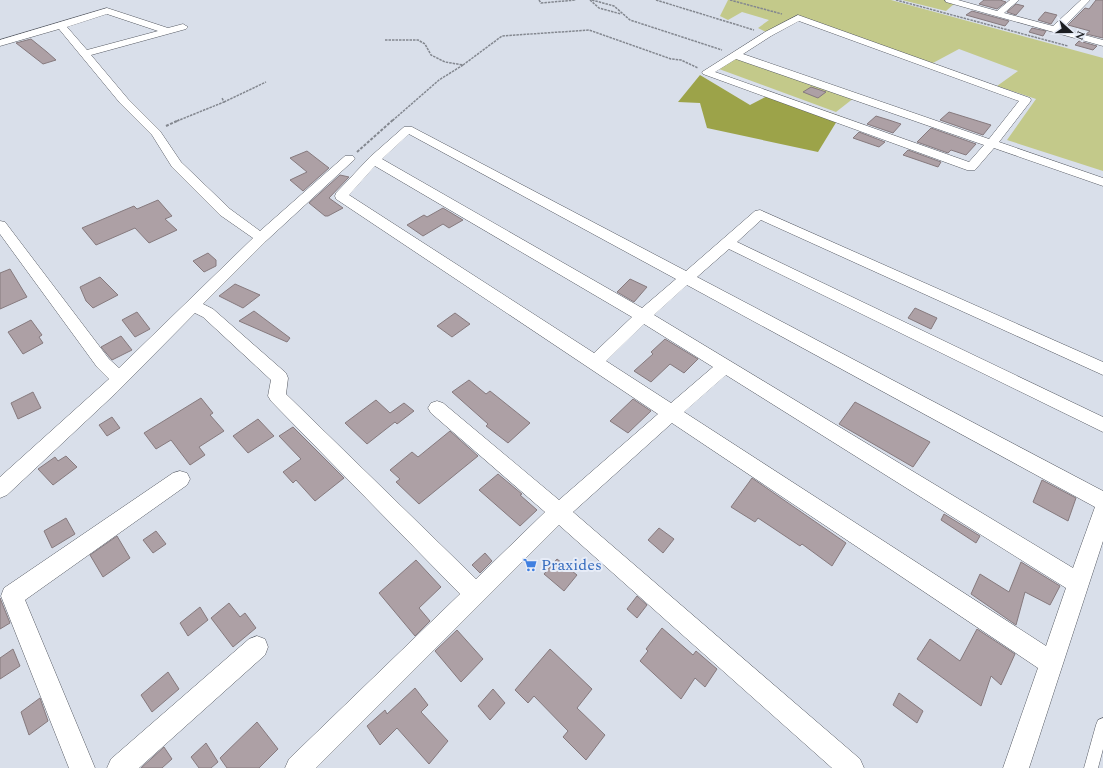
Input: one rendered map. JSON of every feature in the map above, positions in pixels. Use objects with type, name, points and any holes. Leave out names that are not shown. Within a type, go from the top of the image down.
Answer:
[{"type":"street","points":[[949,0],[1103,43]]},
{"type":"street","points":[[998,14],[1015,0]]},
{"type":"street","points":[[1055,30],[1086,0]]},
{"type":"street","points":[[0,43],[107,11],[168,31]]},
{"type":"street","points":[[798,18],[1026,100],[971,167],[834,119],[708,72],[717,68],[768,34],[798,18]]},
{"type":"street","points":[[61,26],[124,101],[156,133],[176,164],[226,212],[261,238]]},
{"type":"street","points":[[84,54],[183,27]]},
{"type":"street","points":[[735,55],[1103,182]]},
{"type":"street","points":[[1052,663],[341,196],[374,160],[408,130],[1103,501]]},
{"type":"street","points":[[0,489],[119,378],[261,238],[349,159]]},
{"type":"street","points":[[374,160],[643,316],[1079,584]]},
{"type":"street","points":[[594,363],[643,316],[760,214],[1103,369]]},
{"type":"street","points":[[0,225],[103,363],[119,378]]},
{"type":"street","points":[[728,243],[1103,425]]},
{"type":"street","points":[[193,306],[208,313],[280,378],[277,396],[475,593]]},
{"type":"street","points":[[298,768],[558,512],[670,412],[725,366]]},
{"type":"street","points":[[437,408],[852,768]]},
{"type":"street","points":[[82,768],[12,596],[180,479]]},
{"type":"street","points":[[1016,768],[1103,511]]},
{"type":"street","points":[[120,768],[258,647]]},
{"type":"lane","points":[[1091,768],[1103,725]]},
{"type":"path","points":[[539,0],[542,3],[576,0]]},
{"type":"path","points":[[591,0],[591,3],[600,8],[623,15]]},
{"type":"path","points":[[591,0],[614,6],[630,20],[735,55]]},
{"type":"path","points":[[656,0],[768,34]]},
{"type":"path","points":[[730,0],[798,18]]},
{"type":"path","points":[[896,0],[1068,46]]},
{"type":"path","points":[[349,159],[439,80],[463,65],[502,36],[589,30],[670,59],[682,60],[708,72]]},
{"type":"path","points":[[385,40],[418,40],[425,44],[431,55],[445,62],[463,65]]},
{"type":"path","points":[[156,133],[163,127],[224,102],[266,82]]},
{"type":"path","points":[[222,98],[224,102]]},
{"type":"green space","points":[[728,0],[891,0],[1103,58],[1103,171],[1007,140],[1036,99],[997,86],[1018,71],[959,49],[931,64],[799,17],[766,32],[758,28],[769,20],[742,12],[728,20],[720,16]]},
{"type":"green space","points":[[902,0],[944,0],[955,3],[946,11]]},
{"type":"green space","points":[[741,55],[859,94],[836,112],[719,69]]},
{"type":"green space","points":[[700,75],[750,105],[771,94],[840,116],[818,152],[707,128],[700,103],[678,102]]},
{"type":"building","points":[[984,0],[1000,0],[1006,2],[997,9],[979,4]]},
{"type":"building","points":[[1096,0],[1103,0],[1103,38],[1086,34],[1090,31],[1068,25],[1085,8],[1089,9]]},
{"type":"building","points":[[1016,4],[1024,6],[1016,15],[1007,12]]},
{"type":"building","points":[[972,11],[1009,21],[1005,26],[966,15]]},
{"type":"building","points":[[1045,12],[1057,15],[1051,24],[1038,20]]},
{"type":"building","points":[[1032,28],[1046,31],[1043,36],[1029,32]]},
{"type":"building","points":[[31,39],[56,60],[43,64],[16,43]]},
{"type":"building","points":[[1079,41],[1097,46],[1093,50],[1075,45]]},
{"type":"building","points":[[811,87],[826,92],[818,98],[803,92]]},
{"type":"building","points":[[949,112],[991,125],[983,135],[940,120]]},
{"type":"building","points":[[876,116],[901,124],[893,133],[867,124]]},
{"type":"building","points":[[931,128],[976,144],[966,155],[951,150],[948,153],[917,142]]},
{"type":"building","points":[[859,132],[885,142],[879,147],[853,138]]},
{"type":"building","points":[[908,150],[941,162],[938,167],[903,155]]},
{"type":"building","points":[[307,151],[329,168],[303,191],[290,180],[307,172],[290,158]]},
{"type":"building","points":[[340,175],[349,177],[329,198],[343,208],[328,216],[325,216],[309,203]]},
{"type":"building","points":[[158,200],[172,216],[165,219],[177,230],[149,243],[135,228],[96,245],[82,228],[134,206],[137,209]]},
{"type":"building","points":[[443,208],[463,220],[449,228],[443,224],[423,236],[407,225],[424,215],[427,217]]},
{"type":"building","points":[[208,253],[216,260],[216,266],[204,272],[193,261]]},
{"type":"building","points":[[10,269],[27,297],[0,309],[0,273]]},
{"type":"building","points":[[100,277],[118,295],[93,308],[86,301],[80,287]]},
{"type":"building","points":[[630,279],[647,287],[634,302],[617,292]]},
{"type":"building","points":[[235,284],[260,295],[243,308],[219,296]]},
{"type":"building","points":[[915,308],[937,318],[931,329],[908,318]]},
{"type":"building","points":[[254,311],[290,338],[287,342],[239,321]]},
{"type":"building","points":[[137,312],[150,329],[135,337],[122,320]]},
{"type":"building","points":[[455,313],[470,324],[452,337],[437,326]]},
{"type":"building","points":[[31,320],[42,335],[39,337],[43,343],[23,354],[8,332]]},
{"type":"building","points":[[121,336],[132,350],[112,360],[101,347]]},
{"type":"building","points":[[665,339],[698,359],[684,373],[670,364],[651,382],[634,371],[653,354],[651,352]]},
{"type":"building","points":[[469,380],[486,394],[490,391],[530,423],[508,443],[486,426],[488,424],[452,392]]},
{"type":"building","points":[[33,392],[41,408],[18,419],[11,403]]},
{"type":"building","points":[[201,398],[213,413],[210,415],[224,431],[199,447],[205,455],[190,465],[171,440],[156,449],[144,433]]},
{"type":"building","points":[[633,399],[651,411],[628,433],[610,421]]},
{"type":"building","points":[[376,400],[390,413],[404,403],[414,411],[397,424],[395,422],[367,444],[345,423]]},
{"type":"building","points":[[855,402],[930,442],[913,467],[839,424]]},
{"type":"building","points":[[112,417],[120,428],[107,436],[99,425]]},
{"type":"building","points":[[258,419],[274,436],[248,453],[233,436]]},
{"type":"building","points":[[293,427],[344,478],[315,501],[296,480],[293,483],[283,472],[301,459],[279,436]]},
{"type":"building","points":[[450,431],[478,456],[419,504],[396,482],[400,479],[390,470],[412,452],[418,457]]},
{"type":"building","points":[[66,456],[77,467],[53,485],[38,469],[55,457],[58,461]]},
{"type":"building","points":[[498,474],[522,494],[520,495],[537,510],[520,526],[479,490]]},
{"type":"building","points":[[752,478],[846,543],[832,566],[802,544],[800,546],[758,518],[755,522],[731,507]]},
{"type":"building","points":[[1042,480],[1076,498],[1068,521],[1033,502]]},
{"type":"building","points":[[944,514],[980,536],[976,543],[941,520]]},
{"type":"building","points":[[66,518],[75,534],[52,548],[44,531]]},
{"type":"building","points":[[659,528],[674,539],[663,553],[648,540]]},
{"type":"building","points":[[156,531],[166,544],[153,553],[143,540]]},
{"type":"building","points":[[117,536],[130,558],[103,577],[90,555]]},
{"type":"building","points":[[485,553],[492,561],[480,573],[472,565]]},
{"type":"building","points":[[557,559],[577,575],[564,591],[544,574]]},
{"type":"building","points":[[416,560],[441,587],[419,608],[430,621],[415,636],[379,593]]},
{"type":"building","points":[[1021,562],[1060,586],[1050,605],[1025,592],[1016,625],[971,594],[980,574],[1009,592]]},
{"type":"building","points":[[637,596],[647,605],[637,618],[627,609]]},
{"type":"building","points":[[0,598],[10,623],[0,629]]},
{"type":"building","points":[[229,603],[240,617],[245,613],[256,628],[233,647],[211,618]]},
{"type":"building","points":[[200,607],[208,620],[188,636],[180,623]]},
{"type":"building","points":[[662,628],[693,655],[696,651],[717,669],[705,687],[695,678],[681,699],[640,661],[648,651],[646,649]]},
{"type":"building","points":[[977,629],[1015,654],[1001,685],[991,676],[981,706],[917,659],[930,639],[960,661]]},
{"type":"building","points":[[457,630],[483,659],[461,682],[435,651]]},
{"type":"building","points":[[13,649],[20,666],[0,679],[0,658]]},
{"type":"building","points":[[550,649],[592,689],[577,708],[605,735],[586,760],[563,737],[568,731],[534,696],[528,703],[515,690]]},
{"type":"building","points":[[168,672],[179,689],[152,712],[141,695]]},
{"type":"building","points":[[415,688],[428,705],[421,712],[448,741],[429,764],[397,728],[380,745],[367,726],[385,710],[387,714]]},
{"type":"building","points":[[493,689],[505,703],[490,720],[478,706]]},
{"type":"building","points":[[899,693],[923,711],[917,723],[893,705]]},
{"type":"building","points":[[40,698],[48,721],[29,735],[21,712]]},
{"type":"building","points":[[257,722],[278,749],[259,768],[227,768],[220,758]]},
{"type":"building","points":[[206,743],[218,762],[211,768],[199,768],[191,757]]},
{"type":"building","points":[[164,747],[172,759],[162,768],[141,768]]},
{"type":"place","name":"Praxides","points":[[530,565]]}]
